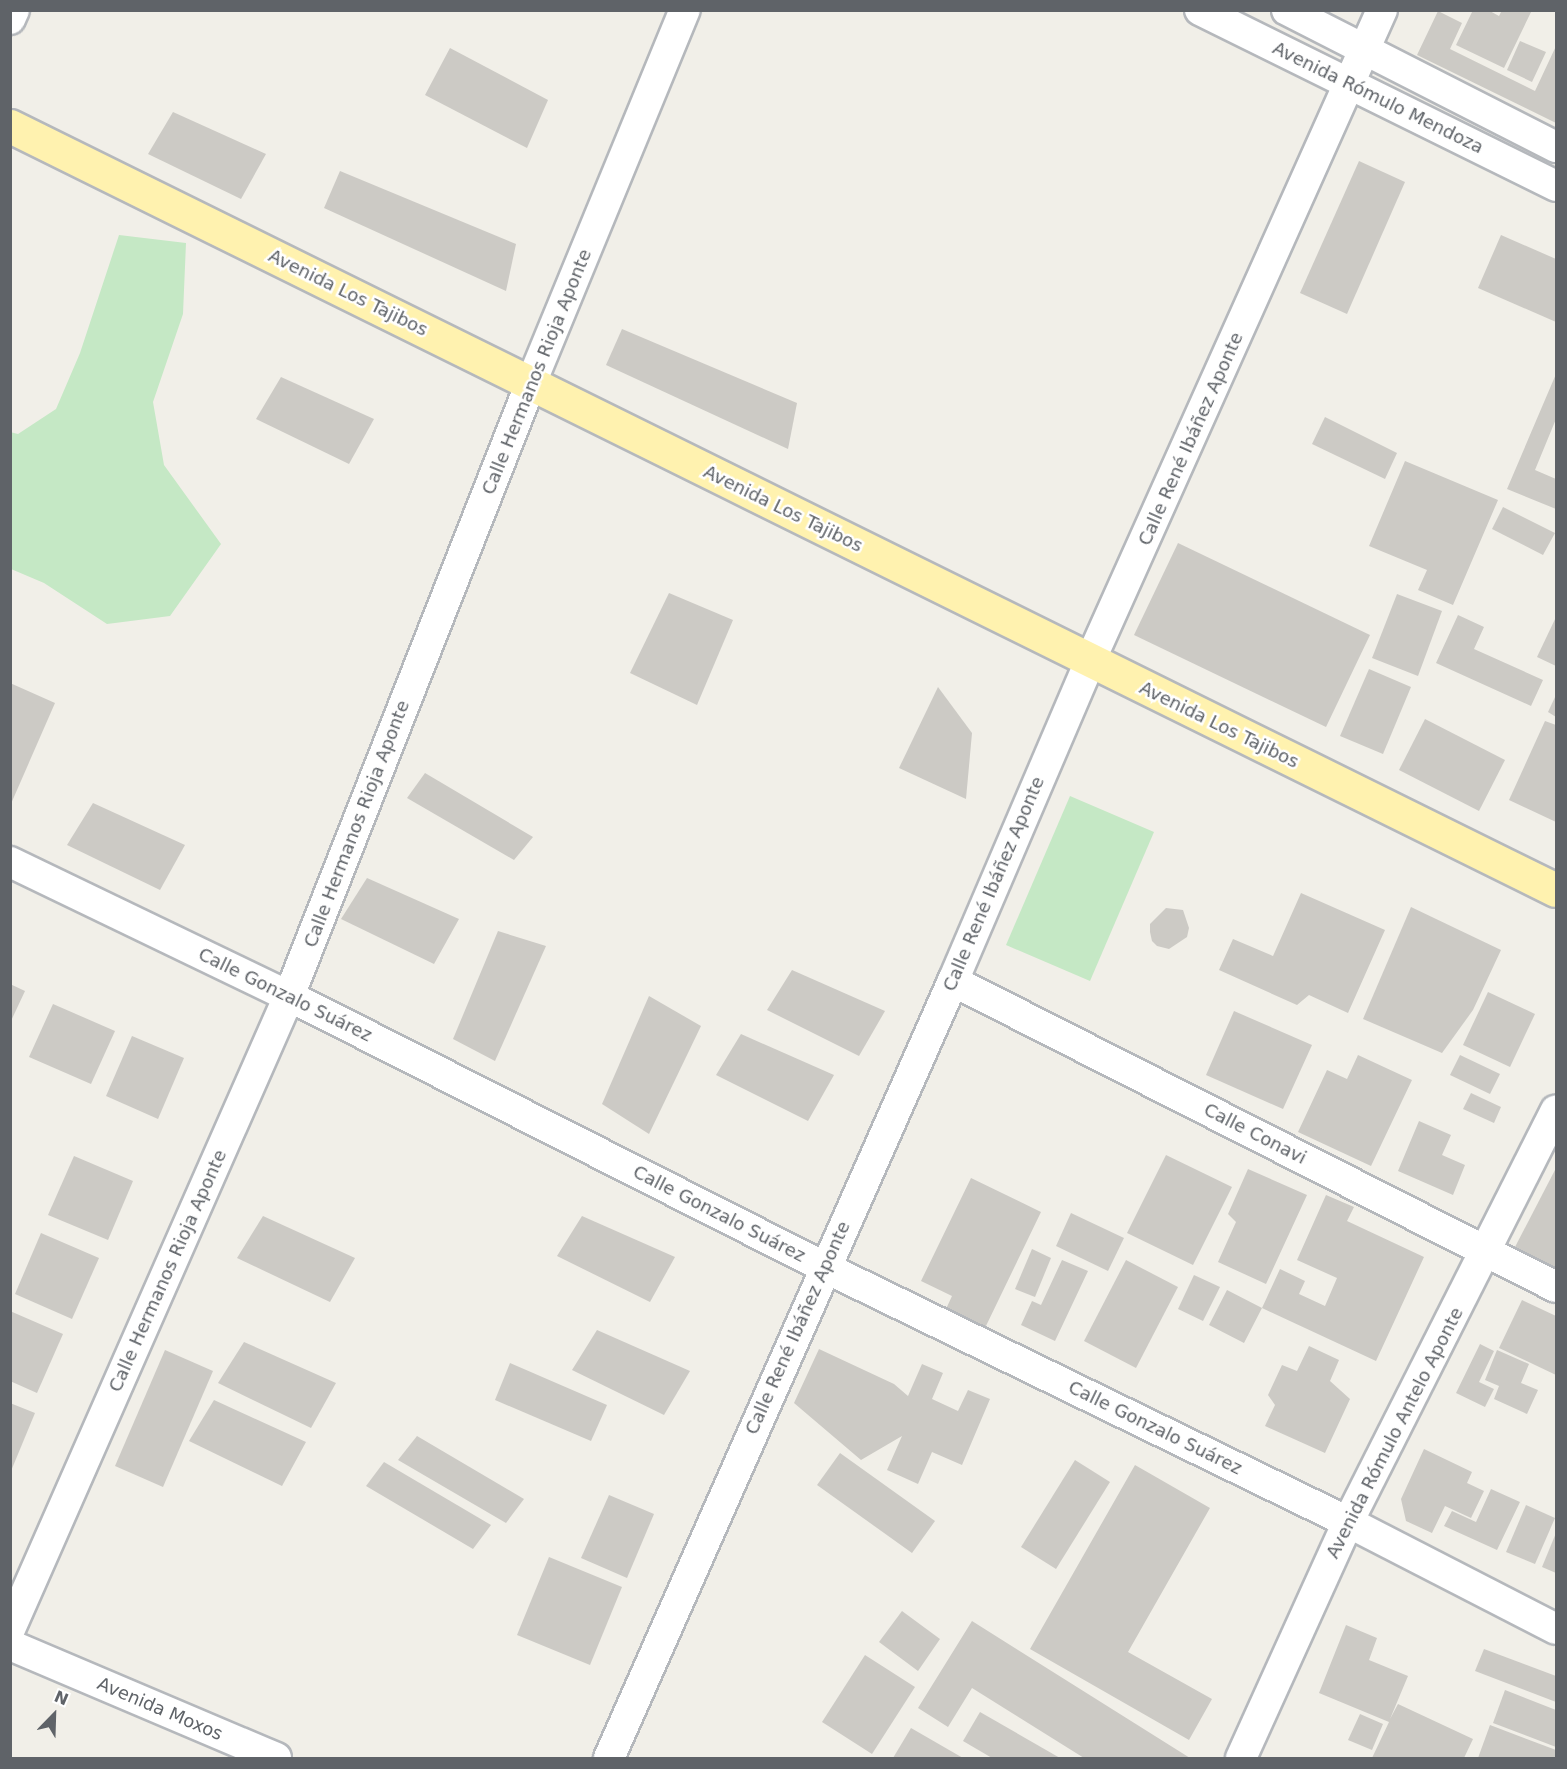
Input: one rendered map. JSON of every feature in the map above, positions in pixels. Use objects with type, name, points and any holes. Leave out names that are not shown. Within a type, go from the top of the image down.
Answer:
[{"type":"main road","name":"Avenida Los Tajibos","points":[[10,126],[1090,662],[1557,890]]},
{"type":"street","points":[[10,19],[14,10]]},
{"type":"street","name":"Calle Hermanos Rioja Aponte","points":[[10,1629],[289,996],[531,383],[686,10]]},
{"type":"street","name":"Avenida Rómulo Mendoza","points":[[1200,10],[1557,186]]},
{"type":"street","name":"Avenida Rómulo Mendoza","points":[[1287,10],[1557,147]]},
{"type":"street","name":"Calle René Ibáñez Aponte","points":[[609,1758],[824,1267],[953,981],[1090,662],[1383,10]]},
{"type":"street","name":"Calle Gonzalo Suárez","points":[[10,862],[289,996],[824,1267],[1348,1522],[1557,1629]]},
{"type":"street","name":"Calle Conavi","points":[[953,981],[1557,1287]]},
{"type":"street","name":"Avenida Rómulo Antelo Aponte","points":[[1241,1758],[1348,1522],[1557,1111]]},
{"type":"street","name":"Avenida Moxos","points":[[10,1645],[276,1758]]},
{"type":"green space","points":[[119,235],[186,243],[183,314],[153,402],[164,465],[221,544],[170,616],[107,624],[44,583],[11,569],[10,432],[18,434],[56,409],[80,353]]},
{"type":"green space","points":[[1070,796],[1154,832],[1090,981],[1006,945]]},
{"type":"building","points":[[1473,10],[1488,10],[1499,16],[1502,10],[1532,10],[1504,68],[1456,45]]},
{"type":"building","points":[[1438,11],[1462,23],[1450,49],[1535,91],[1556,46],[1556,123],[1417,55]]},
{"type":"building","points":[[1520,41],[1546,52],[1532,82],[1507,70]]},
{"type":"building","points":[[450,48],[548,100],[527,148],[425,95]]},
{"type":"building","points":[[173,112],[266,154],[241,199],[148,154]]},
{"type":"building","points":[[1359,161],[1405,182],[1347,314],[1300,293]]},
{"type":"building","points":[[340,171],[516,244],[506,291],[324,208]]},
{"type":"building","points":[[1501,235],[1556,259],[1556,322],[1478,288]]},
{"type":"building","points":[[622,329],[797,403],[788,449],[606,365]]},
{"type":"building","points":[[1556,374],[1556,419],[1535,470],[1556,479],[1556,509],[1507,489]]},
{"type":"building","points":[[281,377],[374,419],[349,464],[256,419]]},
{"type":"building","points":[[1325,417],[1397,453],[1385,479],[1312,444]]},
{"type":"building","points":[[1405,461],[1498,500],[1453,605],[1418,590],[1427,570],[1369,546]]},
{"type":"building","points":[[1503,507],[1555,533],[1543,555],[1492,529]]},
{"type":"building","points":[[1178,543],[1370,635],[1326,727],[1134,635]]},
{"type":"building","points":[[669,593],[733,620],[697,705],[630,673]]},
{"type":"building","points":[[1397,594],[1442,611],[1418,676],[1372,658]]},
{"type":"building","points":[[1458,615],[1484,627],[1474,649],[1543,680],[1531,706],[1436,663]]},
{"type":"building","points":[[1556,617],[1556,666],[1537,657]]},
{"type":"building","points":[[1369,669],[1411,687],[1383,754],[1340,736]]},
{"type":"building","points":[[10,683],[55,703],[10,806]]},
{"type":"building","points":[[938,687],[972,733],[966,799],[899,768]]},
{"type":"building","points":[[1556,695],[1556,717],[1548,712]]},
{"type":"building","points":[[1425,719],[1505,760],[1479,811],[1399,770]]},
{"type":"building","points":[[1545,721],[1556,725],[1556,822],[1509,800]]},
{"type":"building","points":[[425,773],[533,837],[514,860],[407,798]]},
{"type":"building","points":[[93,803],[185,845],[160,890],[67,845]]},
{"type":"building","points":[[367,878],[459,919],[434,964],[341,919]]},
{"type":"building","points":[[1301,893],[1385,930],[1348,1013],[1309,995],[1297,1005],[1219,970],[1233,939],[1273,956]]},
{"type":"building","points":[[1411,907],[1501,950],[1473,1010],[1442,1053],[1363,1019]]},
{"type":"building","points":[[1166,908],[1183,910],[1189,928],[1187,937],[1169,949],[1157,946],[1152,941],[1150,932],[1150,924]]},
{"type":"building","points":[[498,931],[546,946],[495,1061],[453,1039]]},
{"type":"building","points":[[792,970],[885,1011],[859,1056],[767,1010]]},
{"type":"building","points":[[10,984],[25,991],[10,1023]]},
{"type":"building","points":[[1488,992],[1535,1014],[1510,1067],[1463,1045]]},
{"type":"building","points":[[649,996],[701,1026],[649,1134],[602,1104]]},
{"type":"building","points":[[53,1004],[115,1031],[91,1084],[29,1057]]},
{"type":"building","points":[[1234,1011],[1312,1045],[1283,1109],[1206,1075]]},
{"type":"building","points":[[741,1034],[834,1075],[808,1121],[716,1075]]},
{"type":"building","points":[[132,1036],[184,1058],[158,1119],[106,1096]]},
{"type":"building","points":[[1358,1055],[1412,1080],[1371,1166],[1298,1132],[1327,1070],[1347,1079]]},
{"type":"building","points":[[1460,1055],[1500,1074],[1490,1094],[1450,1075]]},
{"type":"building","points":[[1471,1093],[1501,1107],[1494,1123],[1463,1109]]},
{"type":"building","points":[[1419,1121],[1451,1135],[1442,1155],[1465,1165],[1453,1195],[1398,1171]]},
{"type":"building","points":[[1166,1155],[1232,1187],[1193,1265],[1127,1233]]},
{"type":"building","points":[[74,1156],[133,1181],[108,1240],[48,1215]]},
{"type":"building","points":[[1556,1168],[1556,1268],[1515,1247]]},
{"type":"building","points":[[1248,1169],[1307,1195],[1266,1284],[1218,1262],[1236,1222],[1228,1214]]},
{"type":"building","points":[[971,1178],[1041,1212],[985,1328],[946,1309],[952,1296],[921,1281]]},
{"type":"building","points":[[1326,1195],[1354,1207],[1347,1221],[1424,1257],[1376,1361],[1262,1308],[1280,1269],[1305,1281],[1299,1294],[1325,1306],[1337,1278],[1297,1260]]},
{"type":"building","points":[[1071,1213],[1124,1238],[1108,1271],[1056,1246]]},
{"type":"building","points":[[263,1216],[355,1258],[330,1302],[237,1258]]},
{"type":"building","points":[[582,1216],[675,1257],[650,1302],[557,1256]]},
{"type":"building","points":[[41,1233],[99,1258],[72,1319],[15,1294]]},
{"type":"building","points":[[1032,1249],[1051,1258],[1035,1297],[1015,1289]]},
{"type":"building","points":[[1062,1260],[1088,1271],[1055,1341],[1021,1325],[1032,1301],[1041,1305]]},
{"type":"building","points":[[1126,1260],[1178,1287],[1136,1368],[1084,1341]]},
{"type":"building","points":[[1194,1275],[1220,1287],[1203,1321],[1178,1309]]},
{"type":"building","points":[[1227,1290],[1262,1308],[1244,1343],[1209,1325]]},
{"type":"building","points":[[1522,1300],[1556,1316],[1556,1375],[1499,1348]]},
{"type":"building","points":[[10,1311],[63,1334],[37,1393],[10,1381]]},
{"type":"building","points":[[597,1330],[690,1371],[664,1415],[572,1370]]},
{"type":"building","points":[[244,1342],[336,1383],[311,1428],[218,1383]]},
{"type":"building","points":[[1480,1344],[1494,1351],[1479,1382],[1494,1389],[1485,1407],[1456,1393]]},
{"type":"building","points":[[1309,1346],[1339,1360],[1330,1381],[1350,1399],[1325,1453],[1265,1426],[1275,1405],[1268,1395],[1282,1365],[1297,1371]]},
{"type":"building","points":[[819,1349],[894,1384],[908,1396],[922,1364],[943,1373],[932,1399],[958,1411],[968,1390],[990,1399],[962,1465],[932,1452],[918,1484],[887,1470],[902,1436],[861,1460],[794,1403]]},
{"type":"building","points":[[165,1350],[213,1371],[163,1487],[115,1466]]},
{"type":"building","points":[[1497,1350],[1529,1364],[1521,1383],[1538,1390],[1527,1414],[1494,1399],[1499,1386],[1485,1380]]},
{"type":"building","points":[[510,1363],[607,1405],[591,1441],[495,1400]]},
{"type":"building","points":[[214,1400],[306,1442],[282,1486],[189,1441]]},
{"type":"building","points":[[10,1403],[35,1413],[11,1471],[10,1471]]},
{"type":"building","points":[[417,1436],[524,1499],[506,1523],[398,1460]]},
{"type":"building","points":[[1424,1449],[1472,1472],[1467,1483],[1484,1491],[1471,1518],[1445,1506],[1432,1533],[1406,1521],[1401,1499]]},
{"type":"building","points":[[840,1453],[935,1521],[912,1553],[817,1485]]},
{"type":"building","points":[[1075,1460],[1110,1482],[1056,1569],[1021,1547]]},
{"type":"building","points":[[384,1462],[491,1525],[473,1549],[366,1486]]},
{"type":"building","points":[[1135,1465],[1210,1508],[1128,1652],[1212,1699],[1189,1740],[1030,1649]]},
{"type":"building","points":[[1491,1489],[1520,1502],[1497,1550],[1444,1526],[1452,1511],[1476,1522]]},
{"type":"building","points":[[609,1495],[654,1514],[627,1578],[581,1558]]},
{"type":"building","points":[[1526,1505],[1555,1518],[1535,1564],[1506,1552]]},
{"type":"building","points":[[1556,1533],[1556,1573],[1542,1567]]},
{"type":"building","points":[[549,1557],[622,1587],[590,1665],[517,1635]]},
{"type":"building","points":[[902,1611],[940,1639],[918,1671],[879,1642]]},
{"type":"building","points":[[972,1621],[1190,1758],[1084,1758],[972,1688],[948,1727],[918,1708]]},
{"type":"building","points":[[1346,1625],[1377,1638],[1369,1660],[1408,1676],[1390,1719],[1398,1704],[1473,1739],[1464,1758],[1372,1758],[1389,1722],[1319,1693]]},
{"type":"building","points":[[1484,1649],[1556,1676],[1556,1702],[1475,1671]]},
{"type":"building","points":[[865,1655],[915,1687],[872,1754],[822,1722]]},
{"type":"building","points":[[1505,1690],[1556,1710],[1556,1747],[1493,1723]]},
{"type":"building","points":[[980,1712],[1060,1758],[992,1758],[963,1741]]},
{"type":"building","points":[[1360,1714],[1383,1724],[1372,1750],[1348,1740]]},
{"type":"building","points":[[1490,1725],[1556,1750],[1556,1758],[1478,1758]]},
{"type":"building","points":[[911,1728],[963,1758],[893,1758]]}]
